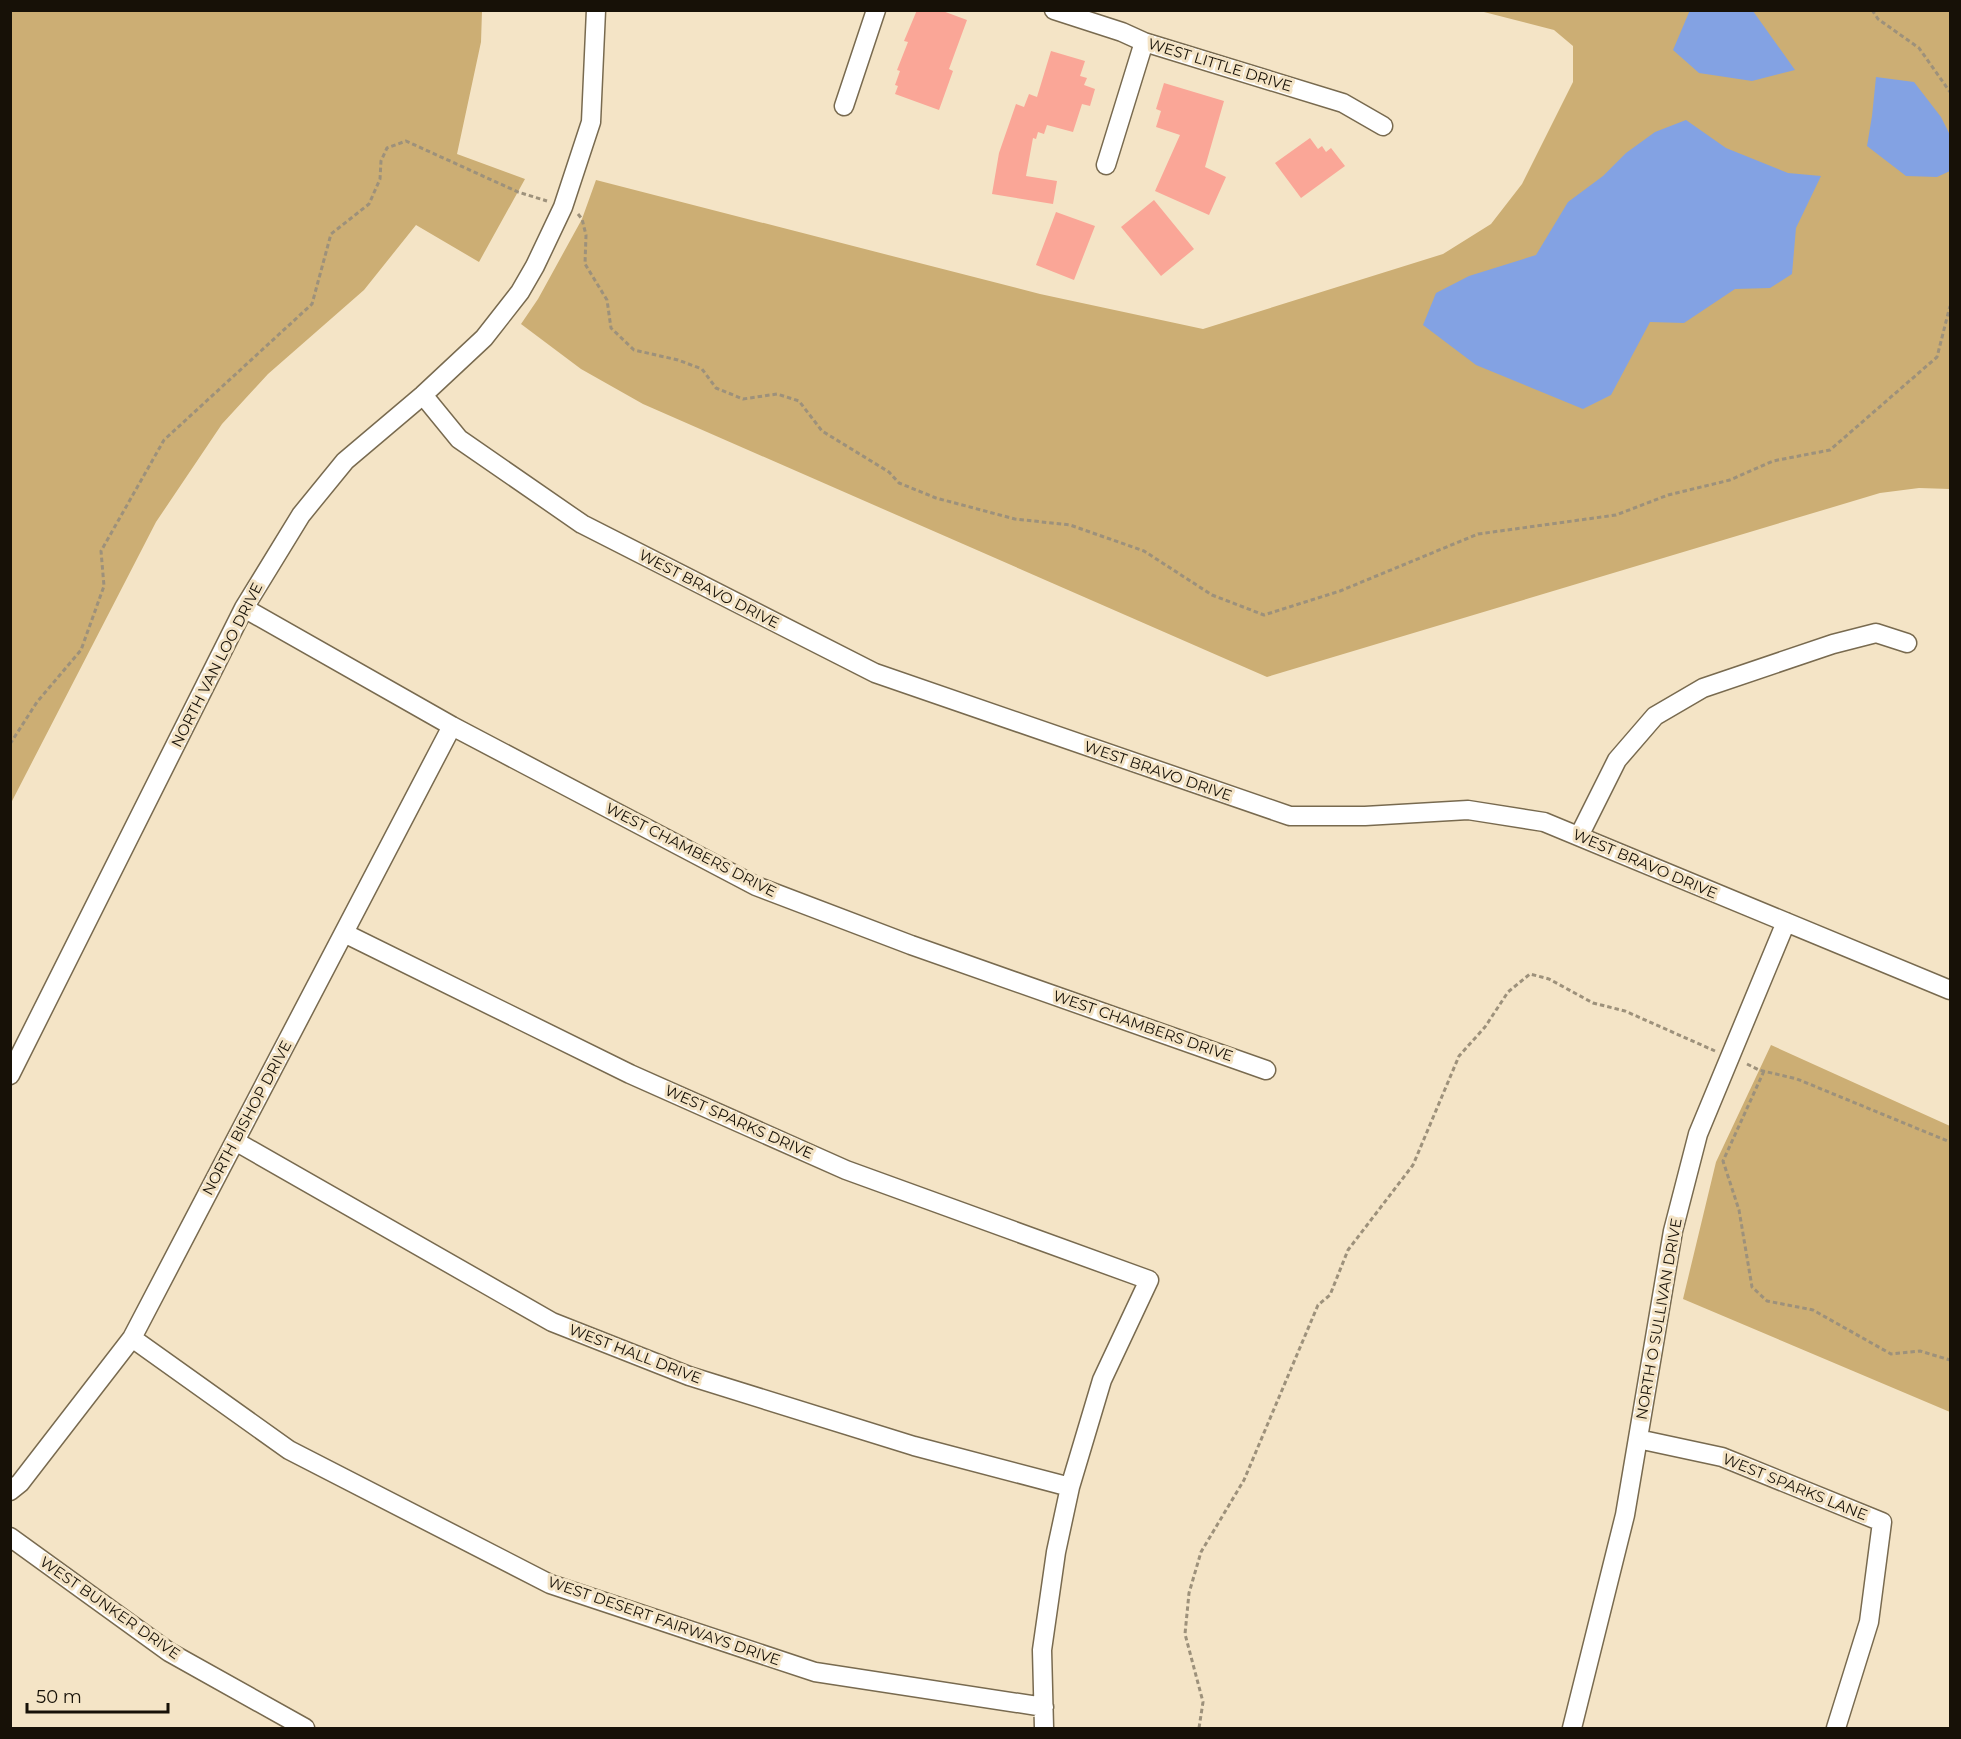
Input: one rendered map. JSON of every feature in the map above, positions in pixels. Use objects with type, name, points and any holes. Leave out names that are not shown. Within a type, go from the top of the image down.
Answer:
[{"type":"street","name":"NORTH VAN LOO DRIVE","points":[[10,1075],[244,608],[301,515],[345,461],[423,395],[484,338],[520,292],[535,266],[563,207],[591,122],[596,10]]},
{"type":"street","points":[[844,106],[876,10]]},
{"type":"street","name":"WEST LITTLE DRIVE","points":[[1054,10],[1122,32],[1144,42],[1342,103],[1383,126]]},
{"type":"street","points":[[1106,165],[1144,42]]},
{"type":"street","name":"WEST BRAVO DRIVE","points":[[423,395],[459,439],[582,524],[875,673],[1290,816],[1365,816],[1468,810],[1544,822],[1950,990]]},
{"type":"street","name":"WEST CHAMBERS DRIVE","points":[[244,608],[453,726],[756,886],[911,945],[1266,1070]]},
{"type":"street","points":[[1579,836],[1617,760],[1655,716],[1703,688],[1833,644],[1876,633],[1907,643]]},
{"type":"street","name":"NORTH BISHOP DRIVE","points":[[10,1491],[20,1483],[132,1338],[453,726]]},
{"type":"street","name":"NORTH O SULLIVAN DRIVE","points":[[1572,1728],[1625,1515],[1673,1231],[1698,1134],[1786,922]]},
{"type":"street","name":"WEST SPARKS DRIVE","points":[[344,933],[630,1074],[846,1170],[1149,1280],[1102,1380],[1070,1487]]},
{"type":"street","name":"WEST HALL DRIVE","points":[[235,1141],[552,1322],[689,1376],[914,1446],[1070,1487]]},
{"type":"street","name":"WEST DESERT FAIRWAYS DRIVE","points":[[132,1338],[289,1450],[550,1584],[814,1672],[1044,1707]]},
{"type":"street","name":"WEST SPARKS LANE","points":[[1638,1439],[1722,1457],[1882,1522],[1869,1622],[1836,1728]]},
{"type":"street","points":[[1044,1728],[1042,1650],[1056,1552],[1070,1487]]},
{"type":"street","name":"WEST BUNKER DRIVE","points":[[10,1537],[169,1652],[305,1728]]},
{"type":"path","points":[[1872,10],[1878,19],[1918,48],[1950,92]]},
{"type":"path","points":[[10,744],[37,702],[81,650],[105,586],[101,551],[164,440],[312,304],[331,234],[369,204],[380,179],[381,161],[387,148],[406,141],[518,192],[548,202]]},
{"type":"path","points":[[577,212],[582,219],[586,235],[585,264],[607,300],[611,328],[634,350],[678,360],[702,369],[716,388],[743,399],[777,394],[798,401],[822,430],[889,472],[899,483],[936,498],[1015,519],[1070,525],[1144,551],[1212,595],[1264,615],[1340,591],[1478,534],[1616,514],[1668,495],[1730,480],[1773,461],[1830,450],[1937,357],[1950,306]]},
{"type":"path","points":[[1199,1728],[1203,1702],[1185,1634],[1189,1593],[1201,1552],[1244,1480],[1318,1305],[1330,1295],[1348,1250],[1413,1165],[1459,1056],[1485,1027],[1508,992],[1530,974],[1549,979],[1593,1003],[1625,1011],[1715,1051]]},
{"type":"path","points":[[1745,1063],[1764,1071],[1797,1079],[1950,1142]]},
{"type":"path","points":[[1764,1071],[1723,1161],[1739,1210],[1752,1287],[1767,1301],[1813,1310],[1891,1354],[1920,1351],[1950,1360]]},
{"type":"shaded area","points":[[11,10],[482,11],[481,42],[457,154],[525,179],[479,262],[416,225],[364,290],[268,374],[222,424],[156,522],[11,803]]},
{"type":"shaded area","points":[[1480,11],[1950,11],[1950,489],[1919,488],[1880,493],[1267,677],[643,404],[581,369],[521,324],[538,299],[582,219],[596,180],[1040,294],[1203,329],[1443,254],[1491,224],[1522,184],[1573,82],[1573,46],[1554,30]]},
{"type":"shaded area","points":[[1771,1045],[1950,1126],[1950,1412],[1683,1299],[1716,1162]]},
{"type":"water","points":[[1690,10],[1753,11],[1795,70],[1752,81],[1699,73],[1673,50]]},
{"type":"water","points":[[1876,77],[1914,82],[1941,117],[1950,135],[1950,171],[1937,177],[1906,176],[1867,146]]},
{"type":"water","points":[[1686,120],[1726,148],[1788,173],[1821,176],[1796,228],[1792,274],[1770,288],[1735,289],[1684,323],[1650,322],[1611,395],[1583,409],[1476,365],[1423,325],[1436,293],[1469,276],[1536,255],[1568,202],[1603,176],[1626,153],[1655,132]]},
{"type":"building","points":[[917,10],[940,10],[967,20],[949,69],[953,71],[939,110],[895,94],[898,86],[895,85],[900,71],[897,70],[908,42],[904,41]]},
{"type":"building","points":[[1051,51],[1085,61],[1080,76],[1087,78],[1084,85],[1095,89],[1090,106],[1082,104],[1073,132],[1047,125],[1044,134],[1038,132],[1036,139],[1033,138],[1026,176],[1057,181],[1053,204],[992,194],[999,153],[1016,104],[1024,107],[1029,94],[1037,97]]},
{"type":"building","points":[[1164,83],[1224,101],[1205,167],[1226,177],[1209,215],[1155,191],[1180,135],[1156,127],[1161,111],[1156,109]]},
{"type":"building","points":[[1310,138],[1318,149],[1322,146],[1326,152],[1331,148],[1345,166],[1301,198],[1275,163]]},
{"type":"building","points":[[1154,200],[1194,249],[1161,276],[1121,227]]},
{"type":"building","points":[[1056,212],[1095,226],[1074,280],[1036,265]]}]
